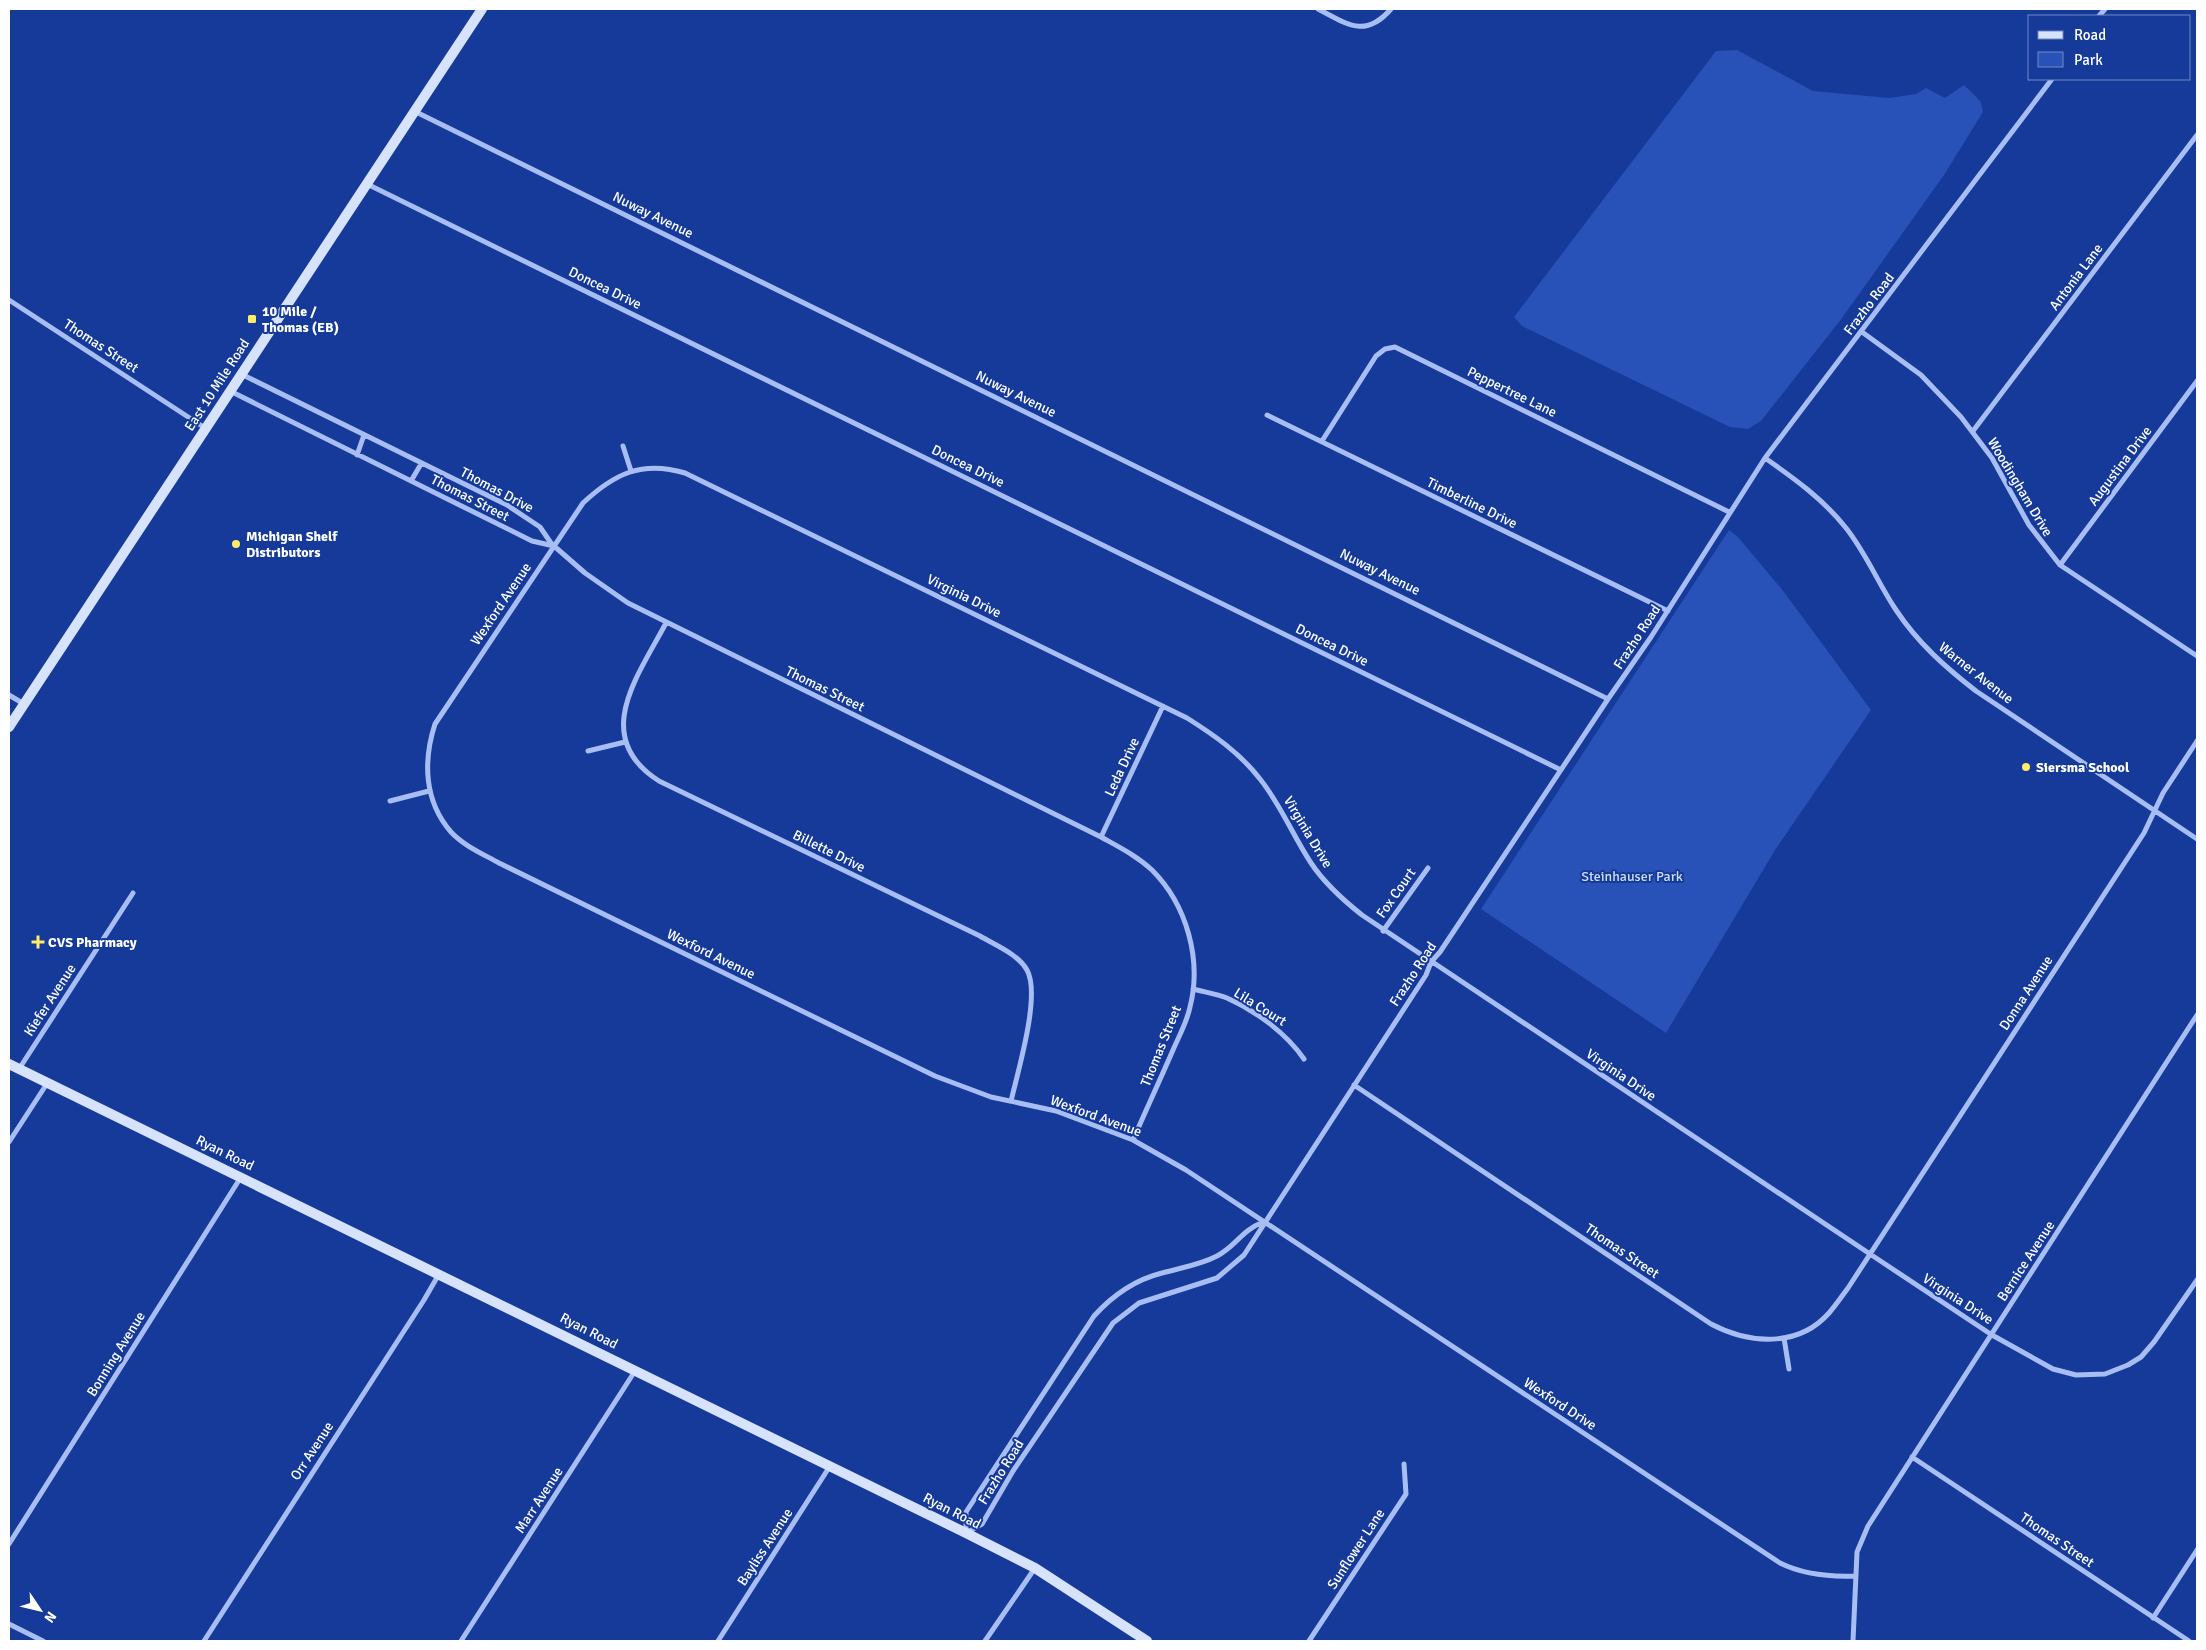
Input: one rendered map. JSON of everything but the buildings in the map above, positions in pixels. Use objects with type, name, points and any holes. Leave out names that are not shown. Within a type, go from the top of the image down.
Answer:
[{"type":"main road","name":"East 10 Mile Road","points":[[9,727],[482,9]]},
{"type":"main road","name":"Ryan Road","points":[[9,1064],[48,1081],[966,1533],[1035,1568],[1147,1641]]},
{"type":"street","points":[[1318,9],[1348,24],[1365,28],[1381,20],[1391,9]]},
{"type":"street","name":"Frazho Road","points":[[1263,1222],[1247,1229],[1234,1244],[1216,1257],[1136,1282],[1106,1303],[1094,1316],[966,1512],[966,1533],[982,1524],[1018,1463],[1113,1323],[1139,1303],[1155,1296],[1191,1288],[1217,1278],[1244,1254],[1263,1222],[1426,975],[1432,962],[1668,611],[1765,458],[2051,80]]},
{"type":"street","name":"Nuway Avenue","points":[[414,110],[1608,699]]},
{"type":"street","name":"Antonia Lane","points":[[1973,432],[2197,135]]},
{"type":"street","name":"Doncea Drive","points":[[366,183],[1561,770]]},
{"type":"street","name":"Thomas Street","points":[[9,300],[205,428]]},
{"type":"street","name":"Woodingham Drive","points":[[1862,332],[1921,376],[1947,400],[1973,432],[2006,482],[2029,525],[2060,565],[2197,656]]},
{"type":"street","name":"Peppertree Lane","points":[[1322,441],[1376,356],[1385,349],[1395,347],[1729,512]]},
{"type":"street","name":"Thomas Drive","points":[[241,374],[507,505],[540,527],[554,546]]},
{"type":"street","name":"Augustina Drive","points":[[2060,565],[2197,381]]},
{"type":"street","name":"Thomas Street","points":[[230,391],[532,541],[554,546],[602,586],[628,603],[1101,837],[1132,854],[1152,870],[1178,905],[1191,944],[1194,965],[1193,989],[1187,1015],[1132,1140]]},
{"type":"street","name":"Timberline Drive","points":[[1268,415],[1668,611]]},
{"type":"street","points":[[357,454],[364,435]]},
{"type":"street","points":[[623,446],[631,471]]},
{"type":"street","name":"Warner Avenue","points":[[1765,458],[1812,491],[1835,515],[1855,540],[1896,610],[1931,654],[1976,691],[2197,839]]},
{"type":"street","points":[[411,481],[421,464]]},
{"type":"street","name":"Virginia Drive","points":[[554,546],[582,503],[613,478],[631,471],[666,468],[697,478],[1187,718],[1231,748],[1259,778],[1273,797],[1312,864],[1328,884],[1340,897],[1383,931],[1992,1335],[2053,1369],[2076,1375],[2104,1374],[2128,1365],[2141,1357],[2154,1342],[2197,1280]]},
{"type":"street","name":"Wexford Avenue","points":[[554,546],[435,724],[428,745],[429,791],[438,814],[452,833],[470,847],[499,863],[935,1076],[984,1095],[1056,1111],[1132,1140],[1186,1170],[1263,1222]]},
{"type":"street","name":"Billette Drive","points":[[666,623],[628,697],[623,716],[622,731],[625,742],[634,758],[659,780],[980,936],[1020,961],[1029,976],[1032,1001],[1011,1101]]},
{"type":"street","points":[[9,695],[24,704]]},
{"type":"street","name":"Leda Drive","points":[[1101,837],[1163,706]]},
{"type":"street","name":"Donna Avenue","points":[[1870,1255],[2144,833],[2163,793],[2197,741]]},
{"type":"street","points":[[588,751],[625,742]]},
{"type":"street","points":[[390,801],[429,791]]},
{"type":"street","name":"Fox Court","points":[[1383,931],[1428,868]]},
{"type":"street","name":"Kiefer Avenue","points":[[19,1069],[133,893]]},
{"type":"street","name":"Lila Court","points":[[1193,989],[1226,998],[1248,1010],[1283,1034],[1304,1059]]},
{"type":"street","name":"Bernice Avenue","points":[[1854,1641],[1855,1576],[1861,1540],[1912,1457],[2197,1015]]},
{"type":"street","points":[[9,1142],[48,1081]]},
{"type":"street","name":"Thomas Street","points":[[1354,1085],[1725,1332],[1749,1339],[1765,1341],[1784,1338],[1812,1327],[1828,1314],[1870,1255]]},
{"type":"street","name":"Bonning Avenue","points":[[9,1544],[242,1177]]},
{"type":"street","name":"Wexford Drive","points":[[1263,1222],[1780,1563],[1812,1574],[1855,1576]]},
{"type":"street","name":"Orr Avenue","points":[[204,1641],[439,1273]]},
{"type":"street","points":[[1784,1338],[1789,1369]]},
{"type":"street","name":"Marr Avenue","points":[[461,1641],[636,1370]]},
{"type":"street","name":"Thomas Street","points":[[1912,1457],[2189,1641]]},
{"type":"street","name":"Sunflower Lane","points":[[1309,1641],[1406,1494],[1404,1464]]},
{"type":"street","name":"Bayliss Avenue","points":[[718,1641],[831,1466]]},
{"type":"street","points":[[2153,1618],[2197,1550]]},
{"type":"street","points":[[985,1641],[1035,1568]]},
{"type":"street","points":[[9,1624],[43,1641]]},
{"type":"green space","points":[[1737,50],[1813,91],[1890,98],[1916,94],[1926,88],[1945,98],[1964,85],[1981,102],[1983,112],[1944,175],[1842,318],[1761,421],[1748,429],[1730,427],[1522,326],[1514,317],[1716,51]]},
{"type":"green space","name":"Steinhauser Park","points":[[1729,530],[1738,537],[1784,592],[1871,710],[1775,850],[1666,1033],[1481,909]]},
{"type":"place","name":"10 Mile / Thomas (EB)","points":[[252,319]]},
{"type":"place","name":"Michigan Shelf Distributors","points":[[236,544]]},
{"type":"place","name":"Siersma School","points":[[2026,767]]},
{"type":"place","name":"CVS Pharmacy","points":[[38,942]]}]
